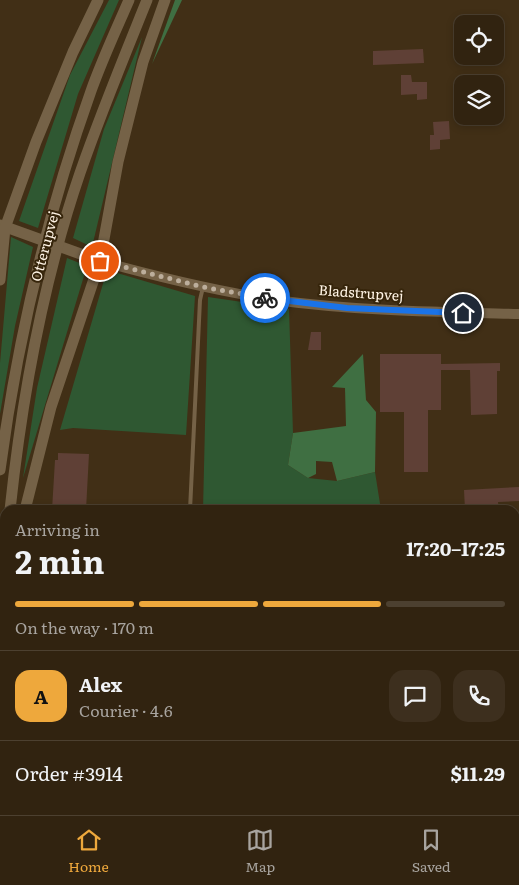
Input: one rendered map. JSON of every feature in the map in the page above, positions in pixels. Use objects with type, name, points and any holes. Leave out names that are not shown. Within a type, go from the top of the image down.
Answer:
[{"type":"main road","points":[[0,280],[2,227],[73,52],[98,0]]},
{"type":"main road","name":"Otterupvej","points":[[0,470],[20,347],[39,264],[63,176],[92,90],[129,0]]},
{"type":"main road","name":"Otterupvej","points":[[11,505],[16,454],[35,347],[55,261],[80,174],[147,0]]},
{"type":"main road","points":[[26,505],[52,407],[100,261],[118,162],[143,62],[165,0]]},
{"type":"main road","name":"Bladstrupvej","points":[[2,227],[100,261]]},
{"type":"street","name":"Bladstrupvej","points":[[100,261],[203,287],[276,300],[347,308],[519,314]]},
{"type":"lane","points":[[190,505],[200,300],[203,287]]},
{"type":"green space","points":[[109,0],[119,0],[78,94],[38,228],[19,221],[70,75]]},
{"type":"green space","points":[[175,0],[182,0],[152,64]]},
{"type":"green space","points":[[142,37],[92,247],[73,238],[104,129]]},
{"type":"green space","points":[[11,237],[33,247],[15,326],[0,414],[0,363]]},
{"type":"green space","points":[[67,258],[87,266],[23,478],[37,388]]},
{"type":"green space","points":[[107,270],[195,296],[186,435],[73,428],[60,430]]},
{"type":"green space","points":[[208,297],[289,309],[293,433],[288,465],[308,478],[337,481],[375,472],[380,505],[203,505]]},
{"type":"green space","points":[[363,354],[366,400],[376,412],[375,472],[337,481],[332,462],[316,461],[316,474],[308,478],[288,465],[293,433],[346,426],[345,388],[332,387]]},
{"type":"building","points":[[423,49],[424,63],[373,65],[373,51]]},
{"type":"building","points":[[401,75],[411,75],[412,82],[427,82],[427,99],[417,100],[417,94],[401,95]]},
{"type":"building","points":[[449,121],[450,139],[440,140],[440,149],[430,150],[430,135],[434,135],[433,122]]},
{"type":"building","points":[[311,332],[321,332],[321,350],[308,350]]},
{"type":"building","points":[[380,354],[441,354],[441,364],[500,363],[500,371],[497,371],[497,414],[471,415],[470,370],[441,370],[441,410],[428,410],[428,472],[404,472],[404,412],[380,412]]},
{"type":"building","points":[[58,453],[89,454],[86,505],[52,505],[55,460],[58,460]]},
{"type":"building","points":[[519,487],[519,501],[498,502],[498,505],[465,505],[464,490]]},
{"type":"way so far","points":[[100,261],[203,287],[265,298]]},
{"type":"route","points":[[265,298],[347,308],[463,313]]}]
